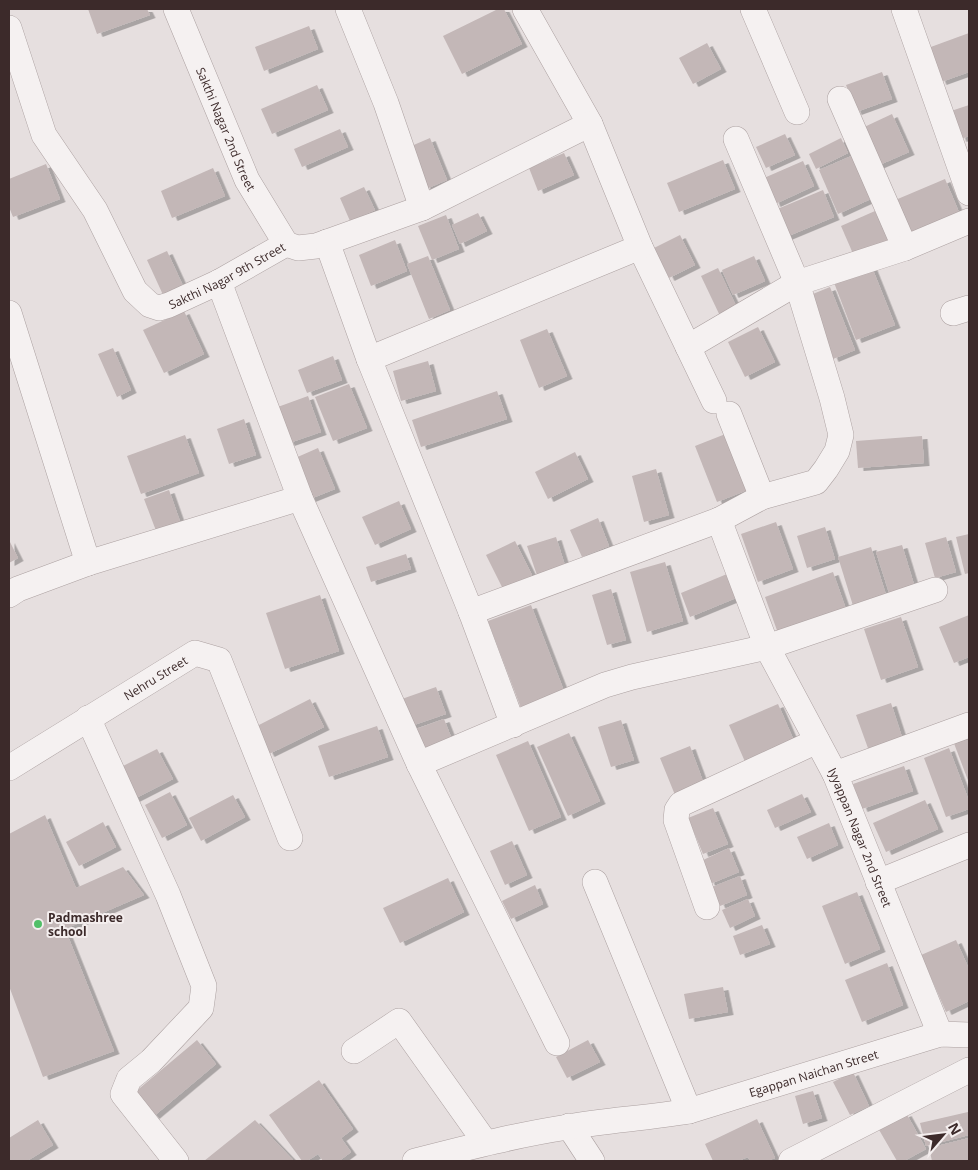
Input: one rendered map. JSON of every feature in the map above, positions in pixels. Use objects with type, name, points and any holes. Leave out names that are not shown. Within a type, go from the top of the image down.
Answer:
[{"type":"street","name":"Sakthi Nagar 2nd Street","points":[[176,9],[247,180],[286,244]]},
{"type":"street","points":[[348,9],[386,103],[422,208]]},
{"type":"street","points":[[525,9],[590,124],[640,247],[688,346],[721,407],[762,497]]},
{"type":"street","points":[[752,9],[797,112]]},
{"type":"street","points":[[908,10],[969,193]]},
{"type":"street","name":"Sakthi Nagar 9th Street","points":[[9,28],[44,135],[96,210],[135,290],[150,305],[159,308],[219,282],[286,244],[298,248],[316,246],[422,208],[590,124]]},
{"type":"street","points":[[840,99],[905,248]]},
{"type":"street","points":[[472,612],[719,520],[762,497],[816,482],[837,451],[841,435],[832,398],[797,283],[736,139]]},
{"type":"street","points":[[688,346],[797,283],[905,248],[969,221]]},
{"type":"street","points":[[327,242],[369,359],[472,612],[513,725]]},
{"type":"street","points":[[369,359],[640,247]]},
{"type":"street","points":[[219,282],[300,498],[419,764],[557,1043]]},
{"type":"street","points":[[9,313],[88,563]]},
{"type":"street","points":[[9,595],[18,589],[88,563],[300,498]]},
{"type":"street","name":"Iyyappan Nagar 2nd Street","points":[[719,520],[768,646],[835,774],[940,1034]]},
{"type":"street","points":[[419,764],[606,685],[632,677],[768,646],[935,590]]},
{"type":"street","name":"Nehru Street","points":[[9,768],[195,653],[219,660],[290,838]]},
{"type":"street","points":[[88,718],[168,895],[204,986],[201,1008],[151,1061],[129,1080],[123,1094],[176,1161]]},
{"type":"street","points":[[835,774],[969,725]]},
{"type":"street","points":[[707,907],[676,820],[677,810],[682,804],[817,741]]},
{"type":"street","points":[[878,882],[969,845]]},
{"type":"street","points":[[595,882],[689,1111]]},
{"type":"street","points":[[354,1051],[398,1021],[485,1142]]},
{"type":"street","name":"Egappan Naichan Street","points":[[415,1161],[485,1142],[569,1126],[689,1111],[940,1034],[969,1035]]},
{"type":"street","points":[[790,1161],[834,1151],[969,1070]]},
{"type":"street","points":[[569,1126],[592,1161]]},
{"type":"building","points":[[88,9],[147,9],[150,15],[97,34]]},
{"type":"building","points":[[498,9],[504,9],[522,44],[462,74],[443,36]]},
{"type":"building","points":[[309,26],[318,49],[264,71],[255,47]]},
{"type":"building","points":[[969,33],[969,72],[941,82],[928,48]]},
{"type":"building","points":[[707,43],[721,69],[693,84],[679,58]]},
{"type":"building","points":[[882,72],[892,99],[856,112],[846,85]]},
{"type":"building","points":[[317,85],[328,110],[272,134],[261,109]]},
{"type":"building","points":[[969,105],[969,136],[961,139],[951,111]]},
{"type":"building","points":[[892,114],[909,152],[877,166],[860,129]]},
{"type":"building","points":[[340,129],[348,147],[302,167],[294,149]]},
{"type":"building","points":[[785,134],[795,155],[766,168],[756,147]]},
{"type":"building","points":[[430,138],[447,180],[426,189],[409,147]]},
{"type":"building","points":[[841,138],[848,153],[816,169],[809,154]]},
{"type":"building","points":[[564,153],[574,175],[538,191],[529,168]]},
{"type":"building","points":[[856,154],[875,197],[838,214],[819,170]]},
{"type":"building","points":[[723,160],[735,189],[679,212],[667,183]]},
{"type":"building","points":[[803,161],[814,186],[775,204],[764,178]]},
{"type":"building","points":[[46,164],[60,199],[13,217],[9,207],[9,179]]},
{"type":"building","points":[[213,168],[225,196],[172,218],[161,191]]},
{"type":"building","points":[[945,179],[961,217],[909,239],[893,201]]},
{"type":"building","points":[[364,187],[375,210],[350,221],[340,198]]},
{"type":"building","points":[[823,190],[834,217],[786,237],[775,210]]},
{"type":"building","points":[[875,211],[888,242],[854,256],[841,226]]},
{"type":"building","points":[[478,213],[487,231],[460,244],[452,225]]},
{"type":"building","points":[[446,215],[459,249],[432,260],[418,226]]},
{"type":"building","points":[[680,235],[695,265],[669,278],[654,248]]},
{"type":"building","points":[[395,240],[407,271],[371,286],[359,255]]},
{"type":"building","points":[[167,251],[184,288],[164,297],[147,260]]},
{"type":"building","points":[[428,256],[450,310],[429,319],[407,264]]},
{"type":"building","points":[[754,256],[765,281],[733,295],[722,270]]},
{"type":"building","points":[[871,265],[895,325],[856,340],[833,280]]},
{"type":"building","points":[[718,268],[738,310],[721,318],[701,276]]},
{"type":"building","points":[[830,287],[855,350],[833,359],[808,296]]},
{"type":"building","points":[[184,311],[204,354],[164,373],[143,330]]},
{"type":"building","points":[[758,327],[775,362],[745,377],[728,342]]},
{"type":"building","points":[[547,329],[567,376],[539,388],[520,340]]},
{"type":"building","points":[[113,348],[131,390],[117,397],[98,354]]},
{"type":"building","points":[[333,356],[342,380],[307,393],[298,370]]},
{"type":"building","points":[[428,361],[436,391],[401,401],[393,371]]},
{"type":"building","points":[[349,384],[367,428],[333,441],[315,397]]},
{"type":"building","points":[[497,391],[507,419],[421,447],[412,420]]},
{"type":"building","points":[[308,396],[321,432],[289,443],[275,408]]},
{"type":"building","points":[[244,419],[256,455],[229,464],[217,429]]},
{"type":"building","points":[[728,433],[750,489],[717,502],[695,446]]},
{"type":"building","points":[[185,435],[199,473],[141,494],[127,456]]},
{"type":"building","points":[[922,436],[924,463],[858,468],[856,441]]},
{"type":"building","points":[[318,448],[335,489],[310,499],[293,459]]},
{"type":"building","points":[[575,452],[588,479],[548,499],[535,472]]},
{"type":"building","points":[[656,469],[669,515],[644,522],[632,476]]},
{"type":"building","points":[[169,490],[182,527],[158,536],[144,499]]},
{"type":"building","points":[[399,501],[411,529],[375,545],[362,517]]},
{"type":"building","points":[[598,518],[609,546],[582,557],[570,530]]},
{"type":"building","points":[[776,522],[793,569],[758,582],[741,534]]},
{"type":"building","points":[[825,527],[835,559],[807,568],[797,536]]},
{"type":"building","points":[[969,534],[969,573],[965,574],[956,537]]},
{"type":"building","points":[[556,537],[568,575],[540,584],[527,546]]},
{"type":"building","points":[[946,537],[956,572],[935,578],[925,543]]},
{"type":"building","points":[[9,540],[18,558],[9,563]]},
{"type":"building","points":[[515,541],[532,575],[503,589],[486,555]]},
{"type":"building","points":[[902,545],[916,591],[891,599],[876,552]]},
{"type":"building","points":[[871,547],[887,598],[854,609],[838,557]]},
{"type":"building","points":[[406,554],[411,569],[371,582],[366,567]]},
{"type":"building","points":[[665,562],[683,621],[647,632],[630,572]]},
{"type":"building","points":[[833,572],[847,612],[779,636],[765,597]]},
{"type":"building","points":[[727,574],[736,598],[690,617],[681,593]]},
{"type":"building","points":[[611,589],[626,640],[607,645],[592,595]]},
{"type":"building","points":[[320,595],[339,651],[285,669],[266,613]]},
{"type":"building","points":[[531,605],[564,691],[521,708],[488,621]]},
{"type":"building","points":[[969,615],[969,657],[954,663],[939,627]]},
{"type":"building","points":[[901,617],[918,667],[881,680],[864,629]]},
{"type":"building","points":[[436,687],[446,714],[408,727],[399,700]]},
{"type":"building","points":[[310,699],[324,727],[269,754],[255,727]]},
{"type":"building","points":[[891,703],[903,740],[869,751],[856,715]]},
{"type":"building","points":[[778,704],[795,743],[746,764],[729,725]]},
{"type":"building","points":[[444,719],[453,742],[419,755],[410,731]]},
{"type":"building","points":[[621,720],[634,760],[611,767],[598,727]]},
{"type":"building","points":[[377,726],[388,757],[329,777],[318,746]]},
{"type":"building","points":[[969,732],[969,783],[952,738]]},
{"type":"building","points":[[569,733],[600,801],[568,816],[537,747]]},
{"type":"building","points":[[528,741],[561,817],[529,831],[496,755]]},
{"type":"building","points":[[690,746],[704,784],[675,795],[660,758]]},
{"type":"building","points":[[949,748],[969,801],[969,809],[946,817],[924,758]]},
{"type":"building","points":[[157,749],[173,779],[134,799],[119,768]]},
{"type":"building","points":[[904,766],[913,791],[862,809],[853,784]]},
{"type":"building","points":[[170,792],[187,825],[162,838],[145,805]]},
{"type":"building","points":[[802,794],[811,812],[775,828],[767,810]]},
{"type":"building","points":[[233,795],[245,817],[201,841],[189,818]]},
{"type":"building","points":[[925,800],[938,829],[886,852],[873,823]]},
{"type":"building","points":[[713,808],[728,844],[703,854],[688,818]]},
{"type":"building","points":[[45,815],[76,888],[123,867],[144,895],[65,929],[114,1051],[43,1077],[9,986],[9,834]]},
{"type":"building","points":[[103,822],[116,847],[79,866],[66,842]]},
{"type":"building","points":[[829,823],[838,845],[807,859],[797,837]]},
{"type":"building","points":[[512,841],[527,875],[505,885],[490,851]]},
{"type":"building","points":[[729,848],[739,872],[710,884],[701,861]]},
{"type":"building","points":[[740,876],[747,895],[720,906],[712,887]]},
{"type":"building","points":[[448,878],[464,912],[400,943],[383,908]]},
{"type":"building","points":[[535,885],[543,904],[511,919],[502,901]]},
{"type":"building","points":[[857,892],[880,949],[845,964],[822,906]]},
{"type":"building","points":[[748,899],[755,916],[730,928],[722,910]]},
{"type":"building","points":[[762,925],[770,944],[740,955],[733,936]]},
{"type":"building","points":[[956,940],[969,969],[969,1001],[946,1012],[921,955]]},
{"type":"building","points":[[887,963],[903,1005],[862,1022],[845,980]]},
{"type":"building","points":[[723,987],[728,1012],[689,1019],[684,994]]},
{"type":"building","points":[[197,1040],[216,1064],[154,1116],[134,1093]]},
{"type":"building","points":[[588,1040],[600,1062],[567,1078],[556,1057]]},
{"type":"building","points":[[853,1072],[869,1106],[850,1115],[833,1082]]},
{"type":"building","points":[[319,1080],[353,1129],[341,1138],[351,1152],[339,1161],[323,1161],[318,1154],[307,1161],[302,1161],[269,1115]]},
{"type":"building","points":[[813,1091],[822,1118],[803,1124],[795,1096]]},
{"type":"building","points":[[968,1112],[969,1135],[926,1146],[920,1123]]},
{"type":"building","points":[[906,1113],[926,1149],[904,1161],[897,1161],[878,1128]]},
{"type":"building","points":[[757,1119],[775,1158],[767,1161],[750,1161],[748,1157],[738,1161],[713,1161],[705,1144]]},
{"type":"building","points":[[38,1120],[53,1145],[27,1161],[9,1161],[9,1138]]},
{"type":"building","points":[[255,1120],[294,1161],[204,1161]]},
{"type":"building","points":[[969,1138],[969,1161],[932,1161],[929,1148]]},
{"type":"place","name":"Padmashree school","points":[[38,924]]}]
